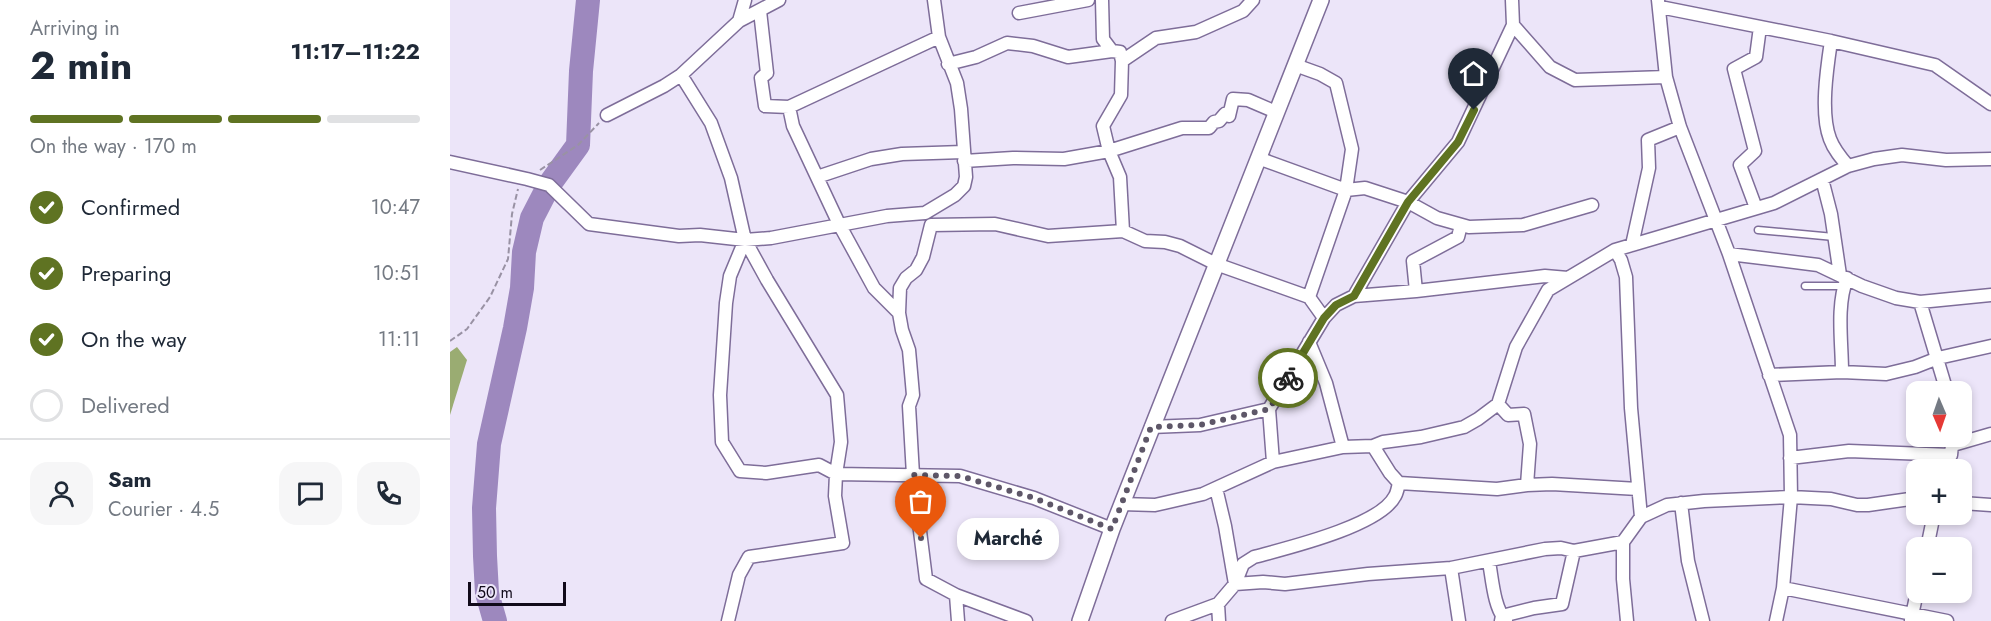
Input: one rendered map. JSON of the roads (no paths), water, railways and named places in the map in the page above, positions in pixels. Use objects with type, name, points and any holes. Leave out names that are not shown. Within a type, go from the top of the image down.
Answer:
[{"type":"street","points":[[740,21],[745,0]]},
{"type":"street","points":[[607,115],[681,75],[740,21],[779,0]]},
{"type":"street","points":[[450,162],[549,185],[589,224],[679,236],[700,235],[745,240],[771,238],[887,216],[925,213],[955,195],[964,186],[966,177],[957,83],[939,37],[934,0]]},
{"type":"street","points":[[1019,13],[1088,0]]},
{"type":"street","points":[[1102,0],[1103,39],[1112,51]]},
{"type":"street","points":[[1122,62],[1156,38],[1196,32],[1243,11],[1253,0]]},
{"type":"street","points":[[1080,621],[1121,504],[1321,0]]},
{"type":"street","points":[[1354,296],[1408,202],[1458,142],[1513,25],[1512,0]]},
{"type":"street","points":[[1776,621],[1783,588],[1791,497],[1790,435],[1729,254],[1680,127],[1666,77],[1659,4],[1935,65],[1991,104]]},
{"type":"street","points":[[760,11],[767,73],[761,78],[765,106],[789,107],[939,37]]},
{"type":"street","points":[[1513,25],[1550,67],[1575,80],[1666,77]]},
{"type":"street","points":[[1756,208],[1740,165],[1755,151],[1734,69],[1756,57],[1760,27]]},
{"type":"street","points":[[1831,41],[1826,74],[1827,126],[1836,152],[1848,166]]},
{"type":"street","points":[[948,64],[976,57],[1007,43],[1033,46],[1068,57],[1120,52],[1122,95],[1103,126],[1109,151],[1120,177],[1124,231]]},
{"type":"street","points":[[1295,64],[1336,83],[1352,149],[1346,190],[1309,297]]},
{"type":"street","points":[[681,75],[711,123],[731,178],[745,240],[837,395],[841,442],[835,496],[843,543],[749,557],[739,575],[728,621]]},
{"type":"street","points":[[817,177],[881,157],[902,154],[1064,159],[1109,151],[1182,128],[1209,128],[1214,122],[1219,122],[1225,114],[1229,116],[1233,99],[1248,100],[1276,112]]},
{"type":"street","points":[[789,107],[793,126],[839,224],[874,288],[899,314]]},
{"type":"street","points":[[1632,245],[1649,168],[1648,140],[1680,127]]},
{"type":"street","points":[[1121,504],[1155,506],[1203,494],[1273,462],[1343,447],[1373,446],[1383,442],[1421,437],[1464,427],[1498,404],[1516,348],[1548,290],[1615,250],[1774,203],[1848,166],[1874,159],[1902,155],[1946,160],[1991,159]]},
{"type":"street","points":[[1258,158],[1346,190],[1365,188],[1408,202],[1437,218],[1469,227],[1523,225],[1592,205]]},
{"type":"street","points":[[1822,179],[1844,280],[1841,318],[1842,372]]},
{"type":"street","points":[[925,213],[931,225],[923,257],[916,270],[906,278],[900,288],[899,314],[909,350],[913,395],[909,406],[913,475],[926,579],[956,594],[1026,621]]},
{"type":"street","points":[[931,225],[995,224],[1048,236],[1124,231],[1145,241],[1165,242],[1180,246],[1216,264],[1309,297],[1324,318]]},
{"type":"street","points":[[1416,291],[1413,261],[1458,237],[1461,225]]},
{"type":"street","points":[[745,240],[730,276],[720,395],[722,442],[740,471],[766,473],[819,465],[836,474],[960,476],[1034,498],[1112,529]]},
{"type":"street","points":[[1615,250],[1626,277],[1629,384],[1641,517]]},
{"type":"street","points":[[1729,254],[1818,265],[1844,280],[1896,298],[1920,302],[1991,295]]},
{"type":"street","points":[[1273,462],[1269,409],[1324,318],[1336,305],[1354,296],[1545,276],[1568,278]]},
{"type":"street","points":[[1920,302],[1944,381]]},
{"type":"street","points":[[1309,342],[1326,383],[1343,447]]},
{"type":"street","points":[[1769,375],[1842,372],[1886,374],[1915,367],[1938,358],[1991,346]]},
{"type":"street","points":[[1498,404],[1508,415],[1524,414],[1530,444],[1527,485]]},
{"type":"street","points":[[1151,427],[1200,425],[1269,409]]},
{"type":"street","points":[[1972,440],[1991,434]]},
{"type":"street","points":[[1373,446],[1399,483],[1497,489],[1552,484],[1638,489]]},
{"type":"street","points":[[1790,458],[1849,451],[1931,447]]},
{"type":"street","points":[[1941,459],[1951,447]]},
{"type":"street","points":[[1172,621],[1218,604],[1235,584],[1244,564],[1254,557],[1343,531],[1377,515],[1395,497],[1399,483]]},
{"type":"street","points":[[1216,488],[1235,584]]},
{"type":"street","points":[[1627,621],[1623,579],[1623,542],[1633,525],[1641,517],[1667,505],[1791,497],[1844,501],[1857,505],[1906,499]]},
{"type":"street","points":[[1681,503],[1688,561],[1703,621]]},
{"type":"street","points":[[1972,504],[1991,505]]},
{"type":"street","points":[[1235,584],[1263,582],[1285,584],[1368,574],[1451,568],[1545,549],[1561,548],[1574,551],[1623,542]]},
{"type":"street","points":[[1489,562],[1495,593],[1504,619],[1534,608],[1562,604],[1574,551]]},
{"type":"street","points":[[1451,568],[1459,621]]},
{"type":"street","points":[[1783,588],[1912,618],[1947,621]]},
{"type":"street","points":[[956,594],[958,621]]},
{"type":"street","points":[[1912,618],[1915,603]]},
{"type":"street","points":[[1218,604],[1219,621]]},
{"type":"lane","points":[[1758,230],[1834,237]]},
{"type":"lane","points":[[1805,286],[1844,280]]},
{"type":"waterway","points":[[495,621],[487,593],[485,556],[484,508],[489,444],[515,328],[522,288],[524,252],[532,218],[549,185],[578,145],[581,71],[588,0]]},
{"type":"place","name":"Marché","points":[[921,538]]}]
